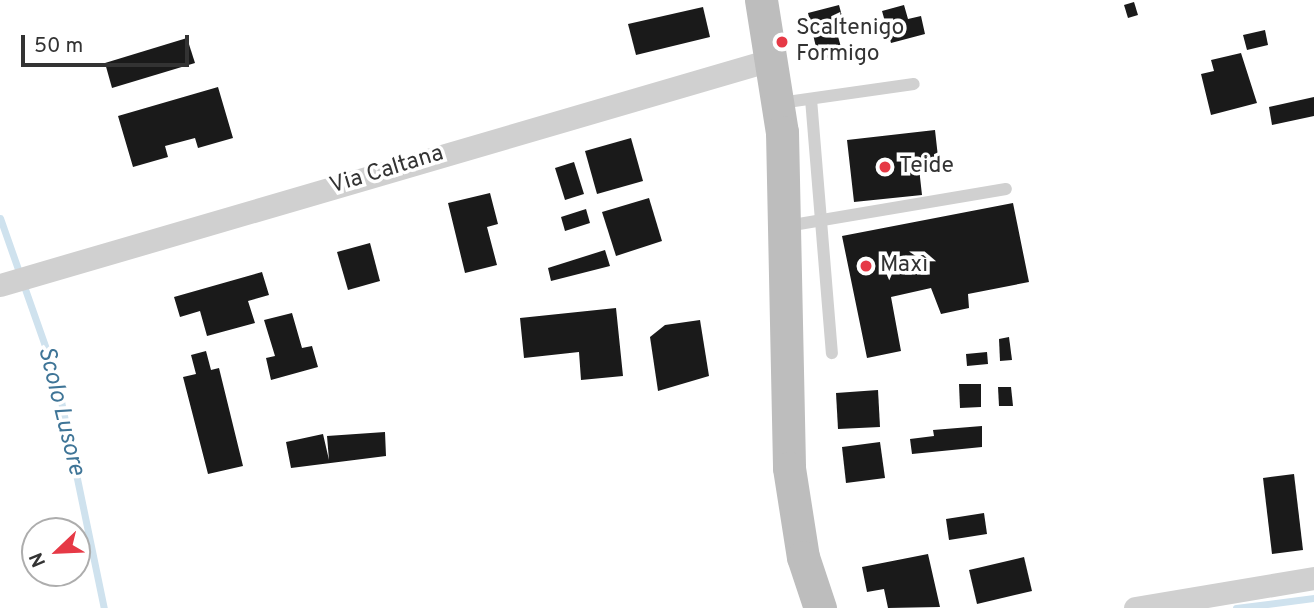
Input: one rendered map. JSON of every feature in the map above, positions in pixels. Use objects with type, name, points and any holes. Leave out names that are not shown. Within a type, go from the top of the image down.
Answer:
[{"type":"main road","points":[[761,0],[774,59],[795,101],[783,226],[789,468],[803,557],[820,608]]},
{"type":"street","name":"Via Caltana","points":[[0,285],[774,59]]},
{"type":"street","points":[[1135,608],[1314,578]]},
{"type":"lane","points":[[832,353],[822,223],[795,101],[914,84]]},
{"type":"lane","points":[[783,226],[822,223],[1006,189]]},
{"type":"building","points":[[1134,2],[1138,15],[1128,18],[1124,5]]},
{"type":"building","points":[[839,5],[846,31],[837,33],[843,54],[819,60],[808,13]]},
{"type":"building","points":[[904,5],[908,19],[921,16],[925,34],[891,43],[882,11]]},
{"type":"building","points":[[703,7],[710,37],[636,55],[628,24]]},
{"type":"building","points":[[1265,30],[1268,45],[1247,50],[1243,35]]},
{"type":"building","points":[[187,38],[195,63],[112,88],[105,63]]},
{"type":"building","points":[[1241,53],[1257,103],[1211,115],[1201,74],[1214,71],[1211,60]]},
{"type":"building","points":[[218,87],[233,138],[198,148],[195,138],[165,146],[168,157],[133,167],[118,116]]},
{"type":"building","points":[[1314,97],[1314,116],[1272,125],[1269,107]]},
{"type":"building","name":"Teide","points":[[935,130],[938,157],[918,159],[922,195],[854,202],[847,140]]},
{"type":"building","points":[[631,138],[643,181],[597,194],[585,151]]},
{"type":"building","points":[[574,162],[584,194],[565,200],[555,168]]},
{"type":"building","points":[[490,193],[498,224],[487,227],[497,265],[465,273],[448,203]]},
{"type":"building","points":[[649,198],[662,241],[616,256],[602,212]]},
{"type":"building","points":[[1013,203],[1029,282],[968,294],[969,308],[941,314],[931,288],[891,297],[901,351],[867,358],[842,236]]},
{"type":"building","points":[[586,209],[590,223],[565,231],[561,217]]},
{"type":"building","points":[[370,243],[380,281],[348,290],[337,252]]},
{"type":"building","points":[[605,250],[610,266],[551,281],[548,268]]},
{"type":"building","points":[[262,272],[269,295],[248,301],[255,323],[207,336],[200,311],[180,317],[174,297]]},
{"type":"building","points":[[616,308],[623,376],[581,380],[579,352],[524,358],[520,318]]},
{"type":"building","points":[[292,313],[302,348],[312,346],[318,367],[271,380],[266,358],[275,356],[264,320]]},
{"type":"building","points":[[700,320],[709,376],[658,391],[650,337],[665,325]]},
{"type":"building","points":[[1009,337],[1012,360],[1000,361],[999,339]]},
{"type":"building","points":[[206,351],[211,370],[219,368],[243,466],[208,474],[183,377],[196,374],[191,355]]},
{"type":"building","points":[[987,352],[988,364],[967,366],[966,354]]},
{"type":"building","points":[[959,384],[981,384],[981,407],[960,408]]},
{"type":"building","points":[[998,387],[1011,387],[1013,406],[999,406]]},
{"type":"building","points":[[878,390],[880,427],[838,429],[836,393]]},
{"type":"building","points":[[982,426],[982,447],[912,454],[910,439],[934,436],[933,430]]},
{"type":"building","points":[[385,432],[386,456],[291,468],[286,442],[323,434],[329,460],[327,436]]},
{"type":"building","points":[[880,442],[885,478],[846,483],[842,447]]},
{"type":"building","points":[[1294,474],[1303,550],[1272,554],[1263,478]]},
{"type":"building","points":[[984,513],[987,534],[949,540],[946,519]]},
{"type":"building","points":[[928,554],[940,607],[888,608],[884,589],[867,592],[862,567]]},
{"type":"building","points":[[1024,557],[1032,591],[977,604],[969,570]]},
{"type":"waterway","name":"Scolo Lusore","points":[[0,218],[56,377],[104,608]]},
{"type":"waterway","points":[[1236,608],[1314,598]]},
{"type":"place","name":"Scaltenigo Formigo","points":[[782,42]]},
{"type":"place","name":"Teide","points":[[885,167]]},
{"type":"place","name":"Maxì","points":[[866,266]]}]
